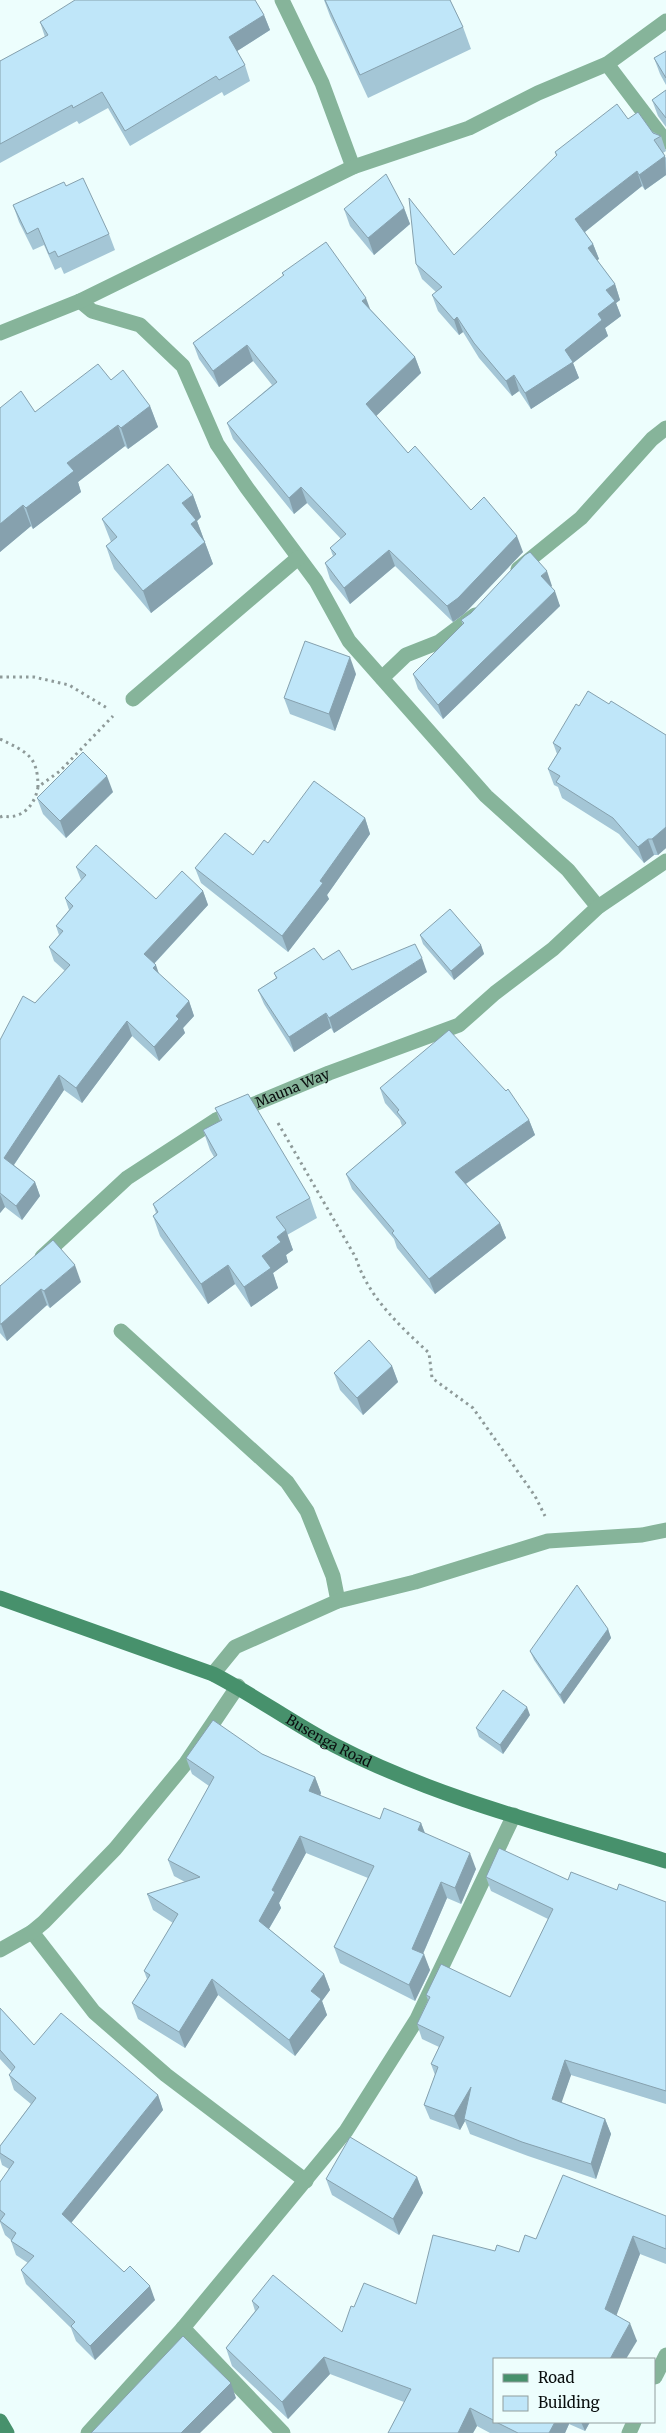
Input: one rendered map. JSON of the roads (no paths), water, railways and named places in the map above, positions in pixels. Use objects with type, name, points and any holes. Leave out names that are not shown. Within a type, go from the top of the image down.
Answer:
[{"type":"street","points":[[282,0],[322,83],[347,145],[353,167]]},
{"type":"street","points":[[0,333],[80,301],[353,167],[468,128],[538,93],[607,64],[666,20]]},
{"type":"street","points":[[607,64],[666,142]]},
{"type":"street","points":[[80,301],[92,312],[140,325],[183,366],[217,444],[316,582],[349,642],[486,796],[568,870],[598,907]]},
{"type":"street","points":[[510,577],[524,562],[541,552],[581,518],[652,439],[666,428]]},
{"type":"street","points":[[133,699],[298,558]]},
{"type":"street","points":[[382,678],[406,655],[439,642],[470,621],[483,606]]},
{"type":"street","name":"Mauna Way","points":[[28,1269],[127,1178],[216,1120],[264,1098],[459,1025],[496,993],[553,949],[598,907],[666,861]]},
{"type":"street","points":[[121,1332],[287,1482],[307,1511],[334,1576],[338,1600]]},
{"type":"street","points":[[212,1674],[235,1647],[338,1600],[415,1582],[548,1542],[642,1535],[666,1530]]},
{"type":"street","name":"Busenga Road","points":[[0,1598],[212,1674],[238,1686],[334,1745],[446,1795],[666,1861]]},
{"type":"street","points":[[0,1950],[32,1932],[114,1849],[186,1762],[238,1686]]},
{"type":"street","points":[[88,2433],[183,2328],[346,2131],[417,2019],[514,1816]]},
{"type":"street","points":[[32,1932],[94,2012],[166,2075],[306,2181]]},
{"type":"street","points":[[183,2328],[283,2433]]},
{"type":"street","points":[[656,2375],[666,2356]]},
{"type":"street","points":[[0,2421],[7,2433]]}]
